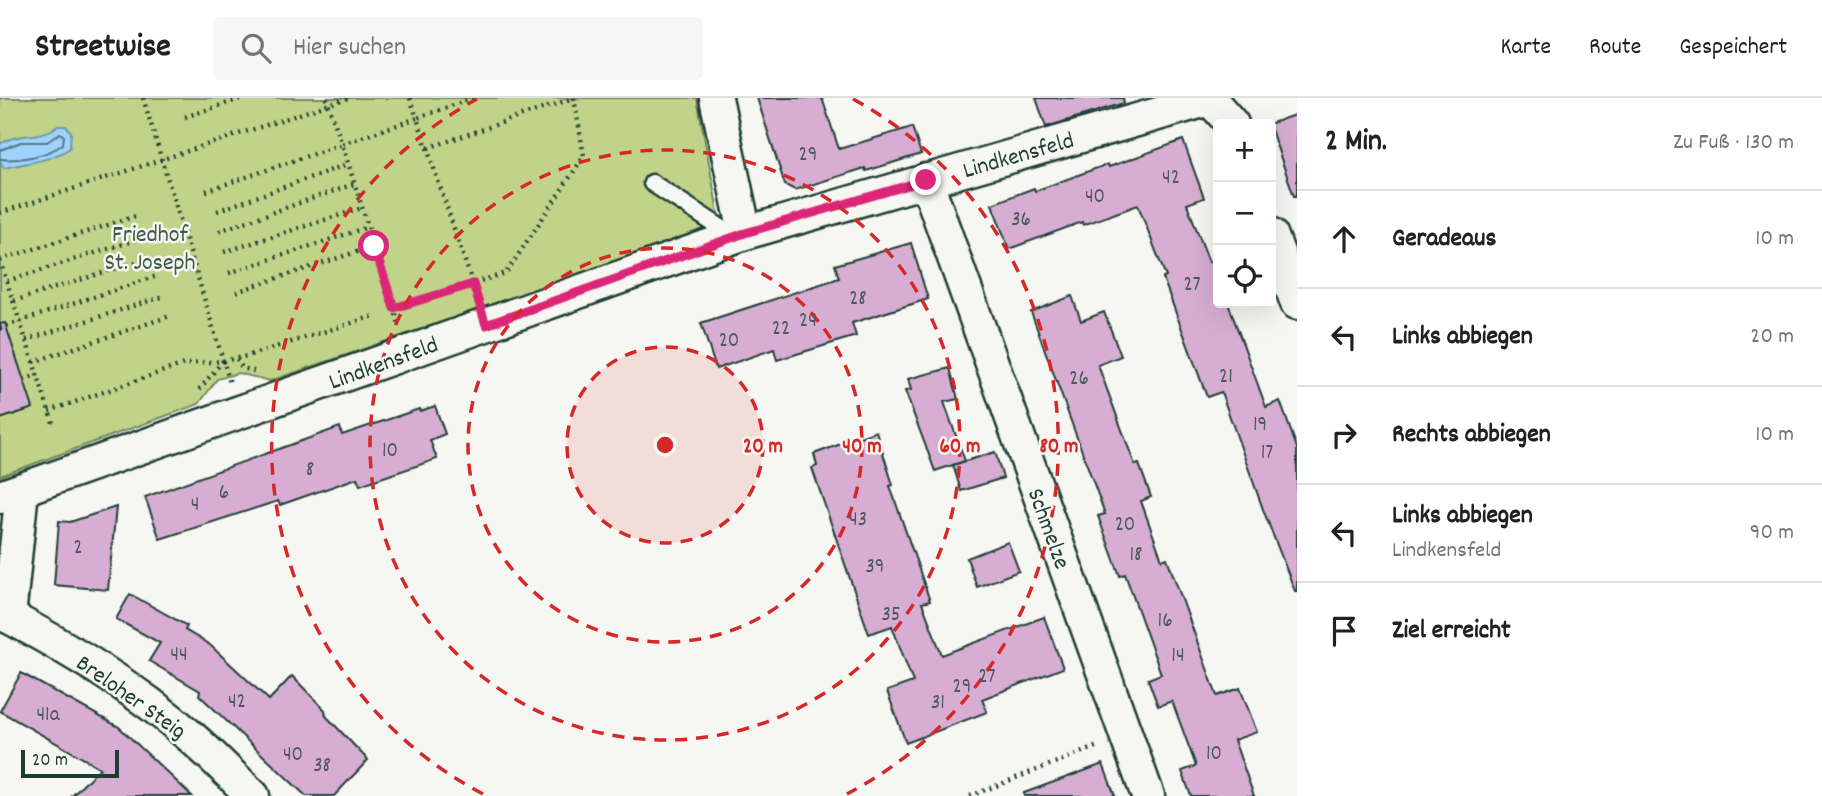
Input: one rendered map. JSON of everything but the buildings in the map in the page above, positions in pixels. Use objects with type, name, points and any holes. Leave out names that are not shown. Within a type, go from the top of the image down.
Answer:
[{"type":"street","points":[[716,98],[738,236]]},
{"type":"street","points":[[1210,99],[1228,119]]},
{"type":"street","name":"Lindkensfeld","points":[[4,615],[11,494],[738,236],[1210,99]]},
{"type":"street","name":"Schmelze","points":[[926,180],[1148,796]]},
{"type":"street","points":[[1275,245],[1297,303]]},
{"type":"street","name":"Breloher Steig","points":[[4,615],[89,664],[154,707],[190,736],[253,796]]},
{"type":"lane","points":[[652,183],[721,228],[738,236]]},
{"type":"path","points":[[143,98],[239,414]]},
{"type":"path","points":[[185,117],[243,98]]},
{"type":"path","points":[[326,98],[401,330]]},
{"type":"path","points":[[0,213],[348,98]]},
{"type":"path","points":[[410,98],[486,325]]},
{"type":"path","points":[[206,191],[473,98]]},
{"type":"path","points":[[394,308],[506,273],[584,156],[574,98],[428,148]]},
{"type":"path","points":[[217,211],[348,164]]},
{"type":"path","points":[[219,232],[354,184]]},
{"type":"path","points":[[224,252],[362,208]]},
{"type":"path","points":[[53,424],[0,261],[139,215]]},
{"type":"path","points":[[229,274],[368,227]]},
{"type":"path","points":[[7,281],[142,238]]},
{"type":"path","points":[[236,292],[374,246]]},
{"type":"path","points":[[13,301],[149,258]]},
{"type":"path","points":[[0,328],[157,276]]},
{"type":"path","points":[[26,340],[165,296]]},
{"type":"path","points":[[33,362],[170,316]]},
{"type":"path","points":[[49,411],[184,364],[237,359],[374,316]]},
{"type":"path","points":[[237,359],[242,368],[260,372]]},
{"type":"path","points":[[192,398],[223,360]]},
{"type":"path","points":[[24,380],[38,375]]},
{"type":"path","points":[[970,796],[1125,736]]},
{"type":"green space","name":"Friedhof St. Joseph","points":[[0,98],[697,98],[721,228],[270,381],[238,373],[217,379],[199,404],[0,476]]},
{"type":"water","points":[[58,126],[66,126],[71,132],[70,148],[46,159],[4,168],[0,161],[0,144],[15,137],[50,131]]},
{"type":"route","points":[[374,246],[394,308],[473,284],[486,325],[745,233],[926,180]]}]
